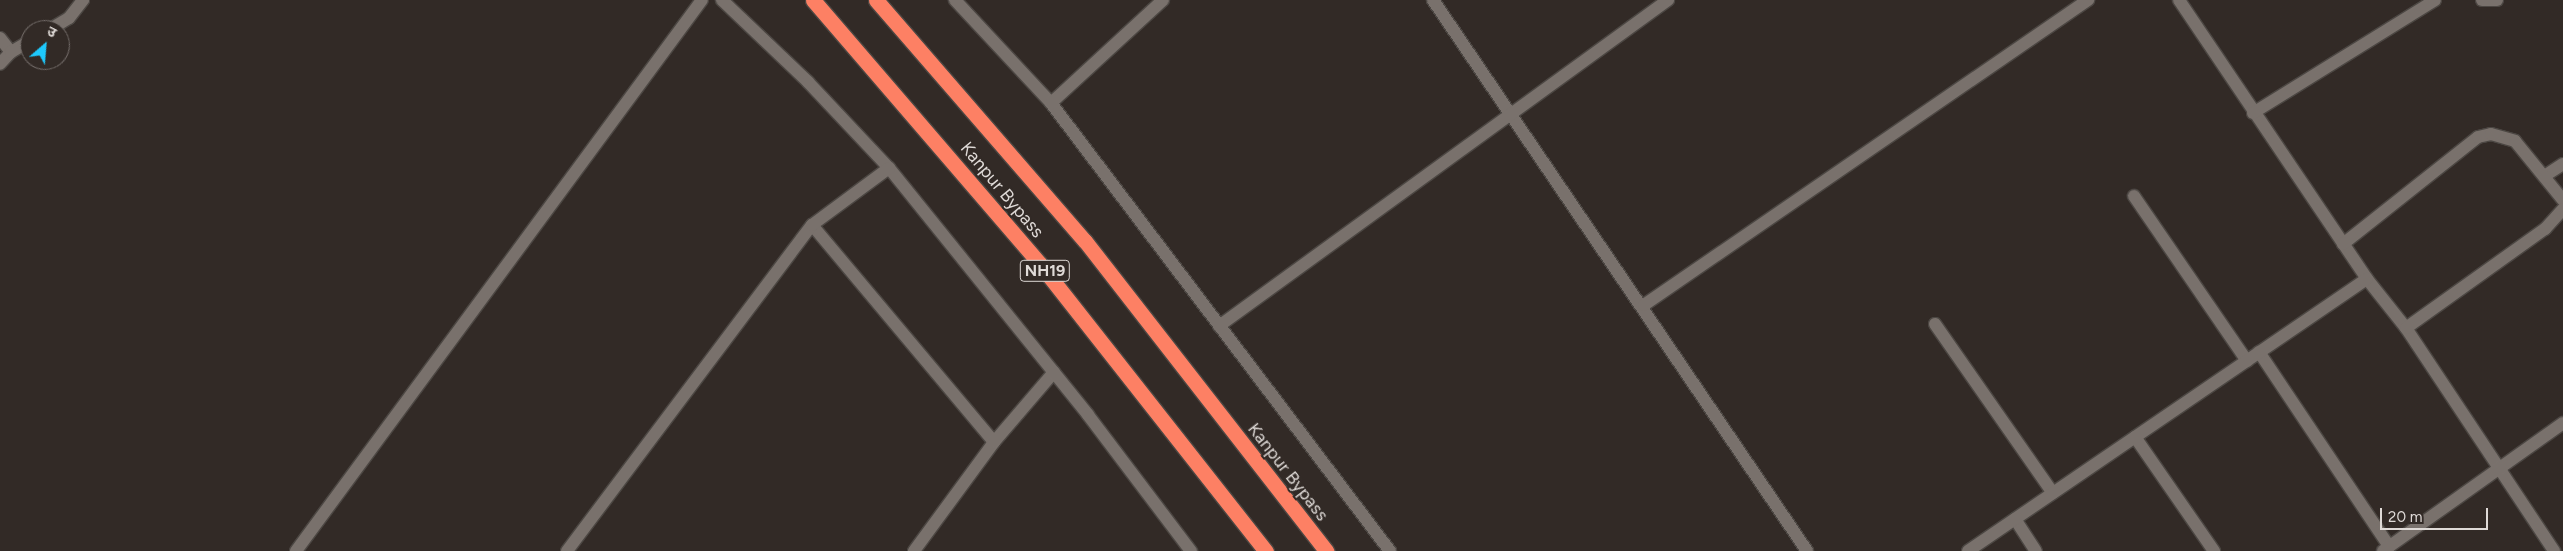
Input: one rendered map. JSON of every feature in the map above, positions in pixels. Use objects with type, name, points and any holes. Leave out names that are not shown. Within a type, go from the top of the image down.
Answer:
[{"type":"highway","name":"Kanpur Bypass","points":[[813,0],[1039,263],[1266,551]]},
{"type":"highway","name":"Kanpur Bypass","points":[[876,0],[1085,241],[1326,551]]},
{"type":"street","points":[[66,20],[83,0]]},
{"type":"street","points":[[296,551],[702,0]]},
{"type":"street","points":[[722,0],[808,82],[889,168],[1054,372],[1191,551]]},
{"type":"street","points":[[955,0],[1051,103],[1390,551]]},
{"type":"street","points":[[1051,103],[1163,0]]},
{"type":"street","points":[[1433,0],[1511,110],[1644,305],[1807,551]]},
{"type":"street","points":[[1219,326],[1511,110],[1668,0]]},
{"type":"street","points":[[1644,305],[2088,0]]},
{"type":"street","points":[[2179,0],[2253,113],[2367,279],[2406,328],[2554,551]]},
{"type":"street","points":[[2253,113],[2435,0]]},
{"type":"street","points":[[2482,0],[2497,0]]},
{"type":"street","points":[[0,38],[10,52]]},
{"type":"street","points":[[0,64],[10,52],[20,46]]},
{"type":"street","points":[[2343,244],[2478,137],[2509,137],[2546,175],[2563,200]]},
{"type":"street","points":[[2546,175],[2563,164]]},
{"type":"street","points":[[567,551],[812,225],[889,168]]},
{"type":"street","points":[[2134,196],[2247,361]]},
{"type":"street","points":[[2406,328],[2545,229],[2563,209]]},
{"type":"street","points":[[812,225],[994,442]]},
{"type":"street","points":[[1968,551],[2367,279]]},
{"type":"street","points":[[1935,324],[2053,493]]},
{"type":"street","points":[[2259,352],[2386,549],[2563,423]]},
{"type":"street","points":[[914,551],[994,442],[1054,372]]},
{"type":"street","points":[[2135,437],[2214,551]]},
{"type":"street","points":[[2015,519],[2036,551]]}]
